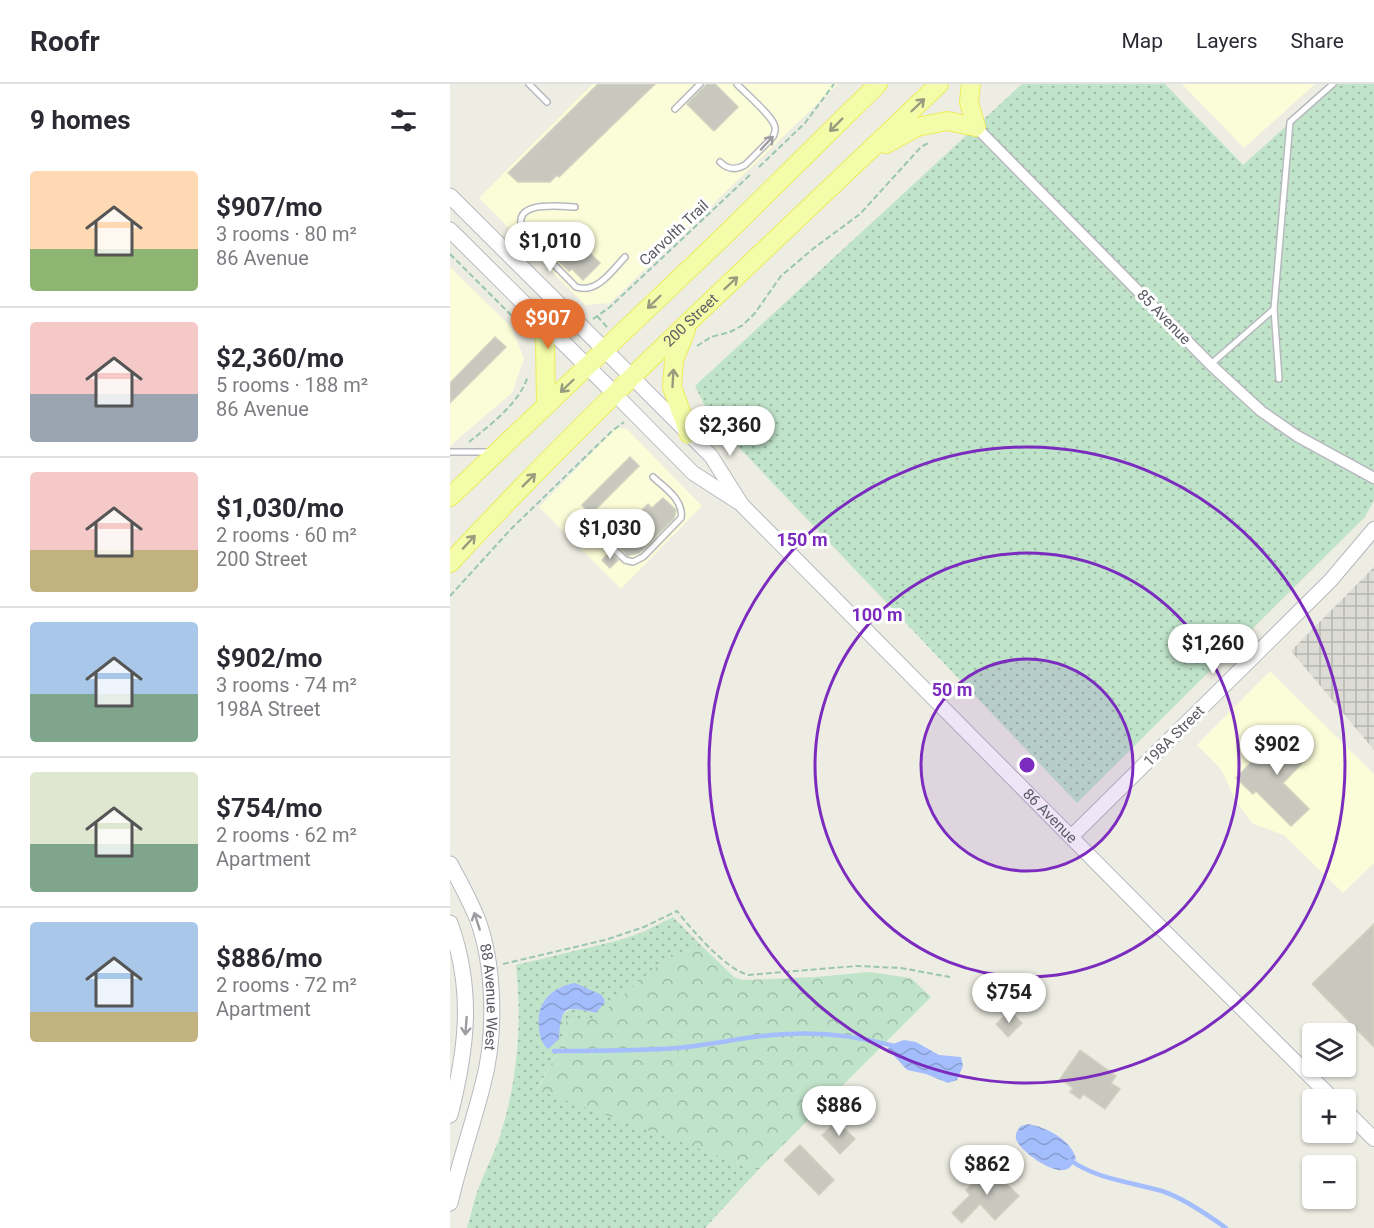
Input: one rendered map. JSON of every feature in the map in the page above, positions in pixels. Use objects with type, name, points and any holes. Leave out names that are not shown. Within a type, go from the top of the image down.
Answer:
[{"type":"main road","points":[[450,497],[878,84]]},
{"type":"main road","name":"200 Street","points":[[450,562],[602,408],[939,84]]},
{"type":"main road","points":[[868,153],[917,128],[947,121],[976,126],[969,102],[971,84]]},
{"type":"main road","name":"86 Avenue","points":[[450,196],[584,329],[611,344],[633,378]]},
{"type":"main road","name":"86 Avenue","points":[[452,236],[527,318],[587,366],[616,395]]},
{"type":"main road","points":[[527,318],[545,338],[546,405]]},
{"type":"main road","points":[[688,434],[672,387],[674,360],[689,323]]},
{"type":"main road","name":"88 Avenue West","points":[[450,864],[477,919],[488,966],[491,1044],[483,1083],[450,1203]]},
{"type":"main road","name":"88 Avenue West","points":[[450,923],[463,968],[466,995],[463,1060],[450,1115]]},
{"type":"street","name":"85 Avenue","points":[[976,126],[1210,365],[1270,417],[1297,436],[1374,478]]},
{"type":"street","name":"86 Avenue","points":[[633,378],[711,456],[742,505]]},
{"type":"street","name":"86 Avenue","points":[[616,395],[693,473],[742,505],[1323,1089]]},
{"type":"street","name":"198A Street","points":[[1071,837],[1330,581],[1374,529]]},
{"type":"street","points":[[1356,1121],[1374,1139]]},
{"type":"lane","points":[[529,84],[547,102]]},
{"type":"lane","points":[[675,109],[700,84]]},
{"type":"lane","points":[[720,162],[729,168],[739,168],[745,165],[773,137],[775,132],[771,119],[737,84]]},
{"type":"lane","points":[[1279,379],[1274,309],[1290,122],[1333,84]]},
{"type":"lane","points":[[575,207],[537,206],[524,215],[521,222],[522,229],[525,235],[576,287],[583,289],[599,283],[625,258]]},
{"type":"lane","points":[[1210,365],[1274,309]]},
{"type":"lane","points":[[452,453],[498,451]]},
{"type":"lane","points":[[597,533],[625,560],[633,562],[643,557],[681,518],[682,509],[679,502],[653,477]]},
{"type":"path","name":"Carvolth Trail","points":[[584,329],[597,316],[610,308],[805,123],[834,84]]},
{"type":"path","points":[[696,347],[711,337],[730,332],[743,325],[755,313],[781,276],[860,214],[921,147],[935,139]]},
{"type":"path","points":[[450,254],[527,318]]},
{"type":"path","points":[[597,316],[611,344]]},
{"type":"path","points":[[452,453],[517,400],[525,387],[529,374]]},
{"type":"path","points":[[450,596],[511,529],[612,431],[620,426],[602,408]]},
{"type":"path","points":[[501,964],[605,940],[644,927],[677,911],[725,962],[738,972],[749,975],[857,966],[901,968],[950,976]]},
{"type":"shaded area","points":[[593,84],[838,84],[610,303],[585,305],[479,198]]},
{"type":"shaded area","points":[[1182,84],[1315,84],[1244,148]]},
{"type":"shaded area","points":[[450,267],[512,328],[524,359],[512,393],[450,446]]},
{"type":"shaded area","points":[[617,427],[627,429],[702,506],[621,589],[539,507]]},
{"type":"shaded area","points":[[1374,567],[1374,750],[1291,651]]},
{"type":"shaded area","points":[[1270,671],[1374,774],[1374,863],[1343,893],[1284,835],[1253,824],[1236,801],[1221,769],[1197,745]]},
{"type":"green space","points":[[1022,84],[1165,84],[1243,165],[1333,84],[1374,84],[1374,500],[1365,517],[1077,803],[711,418],[695,386]]},
{"type":"green space","points":[[673,917],[703,947],[670,955],[596,1019],[566,1021],[563,1042],[537,1089],[758,1170],[705,1228],[467,1228],[477,1192],[501,1133],[515,1071],[519,1008],[516,965],[620,940],[643,932]],"holes":[[[561,986],[596,1013],[572,1009],[561,1017],[543,1002]]]},
{"type":"green space","points":[[703,947],[734,977],[743,980],[869,972],[911,978],[931,997],[758,1170],[537,1090],[563,1042],[566,1021],[596,1018],[670,955]]},
{"type":"water","points":[[575,983],[602,995],[605,1002],[596,1013],[577,1009],[566,1011],[561,1020],[559,1039],[548,1049],[540,1033],[540,1010],[547,997],[553,992]]},
{"type":"water","points":[[904,1040],[916,1042],[939,1055],[961,1057],[963,1066],[957,1080],[948,1083],[926,1074],[907,1070],[888,1049],[890,1045]]},
{"type":"water","points":[[1028,1124],[1050,1131],[1068,1145],[1076,1158],[1068,1169],[1051,1168],[1036,1160],[1023,1149],[1016,1135],[1021,1126]]},
{"type":"building","points":[[598,84],[655,84],[559,177],[557,175],[550,182],[518,182],[508,173]]},
{"type":"building","points":[[707,84],[715,84],[738,107],[714,131],[687,104]]},
{"type":"building","points":[[559,223],[600,263],[583,280],[572,269],[569,271],[540,242]]},
{"type":"building","points":[[495,337],[506,347],[450,403],[450,383]]},
{"type":"building","points":[[630,457],[639,466],[591,514],[582,505]]},
{"type":"building","points":[[663,498],[676,510],[674,518],[639,553],[627,556],[613,539],[648,504],[652,508]]},
{"type":"building","points":[[610,552],[618,560],[610,568],[602,560]]},
{"type":"building","points":[[1285,728],[1300,743],[1297,746],[1308,757],[1283,783],[1309,809],[1291,826],[1256,791],[1253,794],[1236,778]]},
{"type":"building","points":[[1374,924],[1374,1047],[1356,1029],[1356,1023],[1350,1023],[1312,984]]},
{"type":"building","points":[[1010,1011],[1022,1023],[1008,1037],[996,1024]]},
{"type":"building","points":[[1080,1050],[1116,1076],[1111,1083],[1120,1089],[1105,1109],[1083,1094],[1080,1099],[1070,1092],[1073,1088],[1060,1079]]},
{"type":"building","points":[[837,1121],[855,1139],[840,1154],[822,1135]]},
{"type":"building","points":[[800,1145],[834,1180],[819,1195],[784,1160]]},
{"type":"building","points":[[990,1167],[1019,1196],[995,1220],[980,1204],[962,1223],[952,1213],[970,1195],[966,1190]]},
{"type":"waterway","points":[[554,1051],[677,1048],[760,1036],[803,1033],[864,1039],[894,1046]]},
{"type":"waterway","points":[[1070,1160],[1102,1176],[1170,1194],[1195,1207],[1226,1228]]}]
